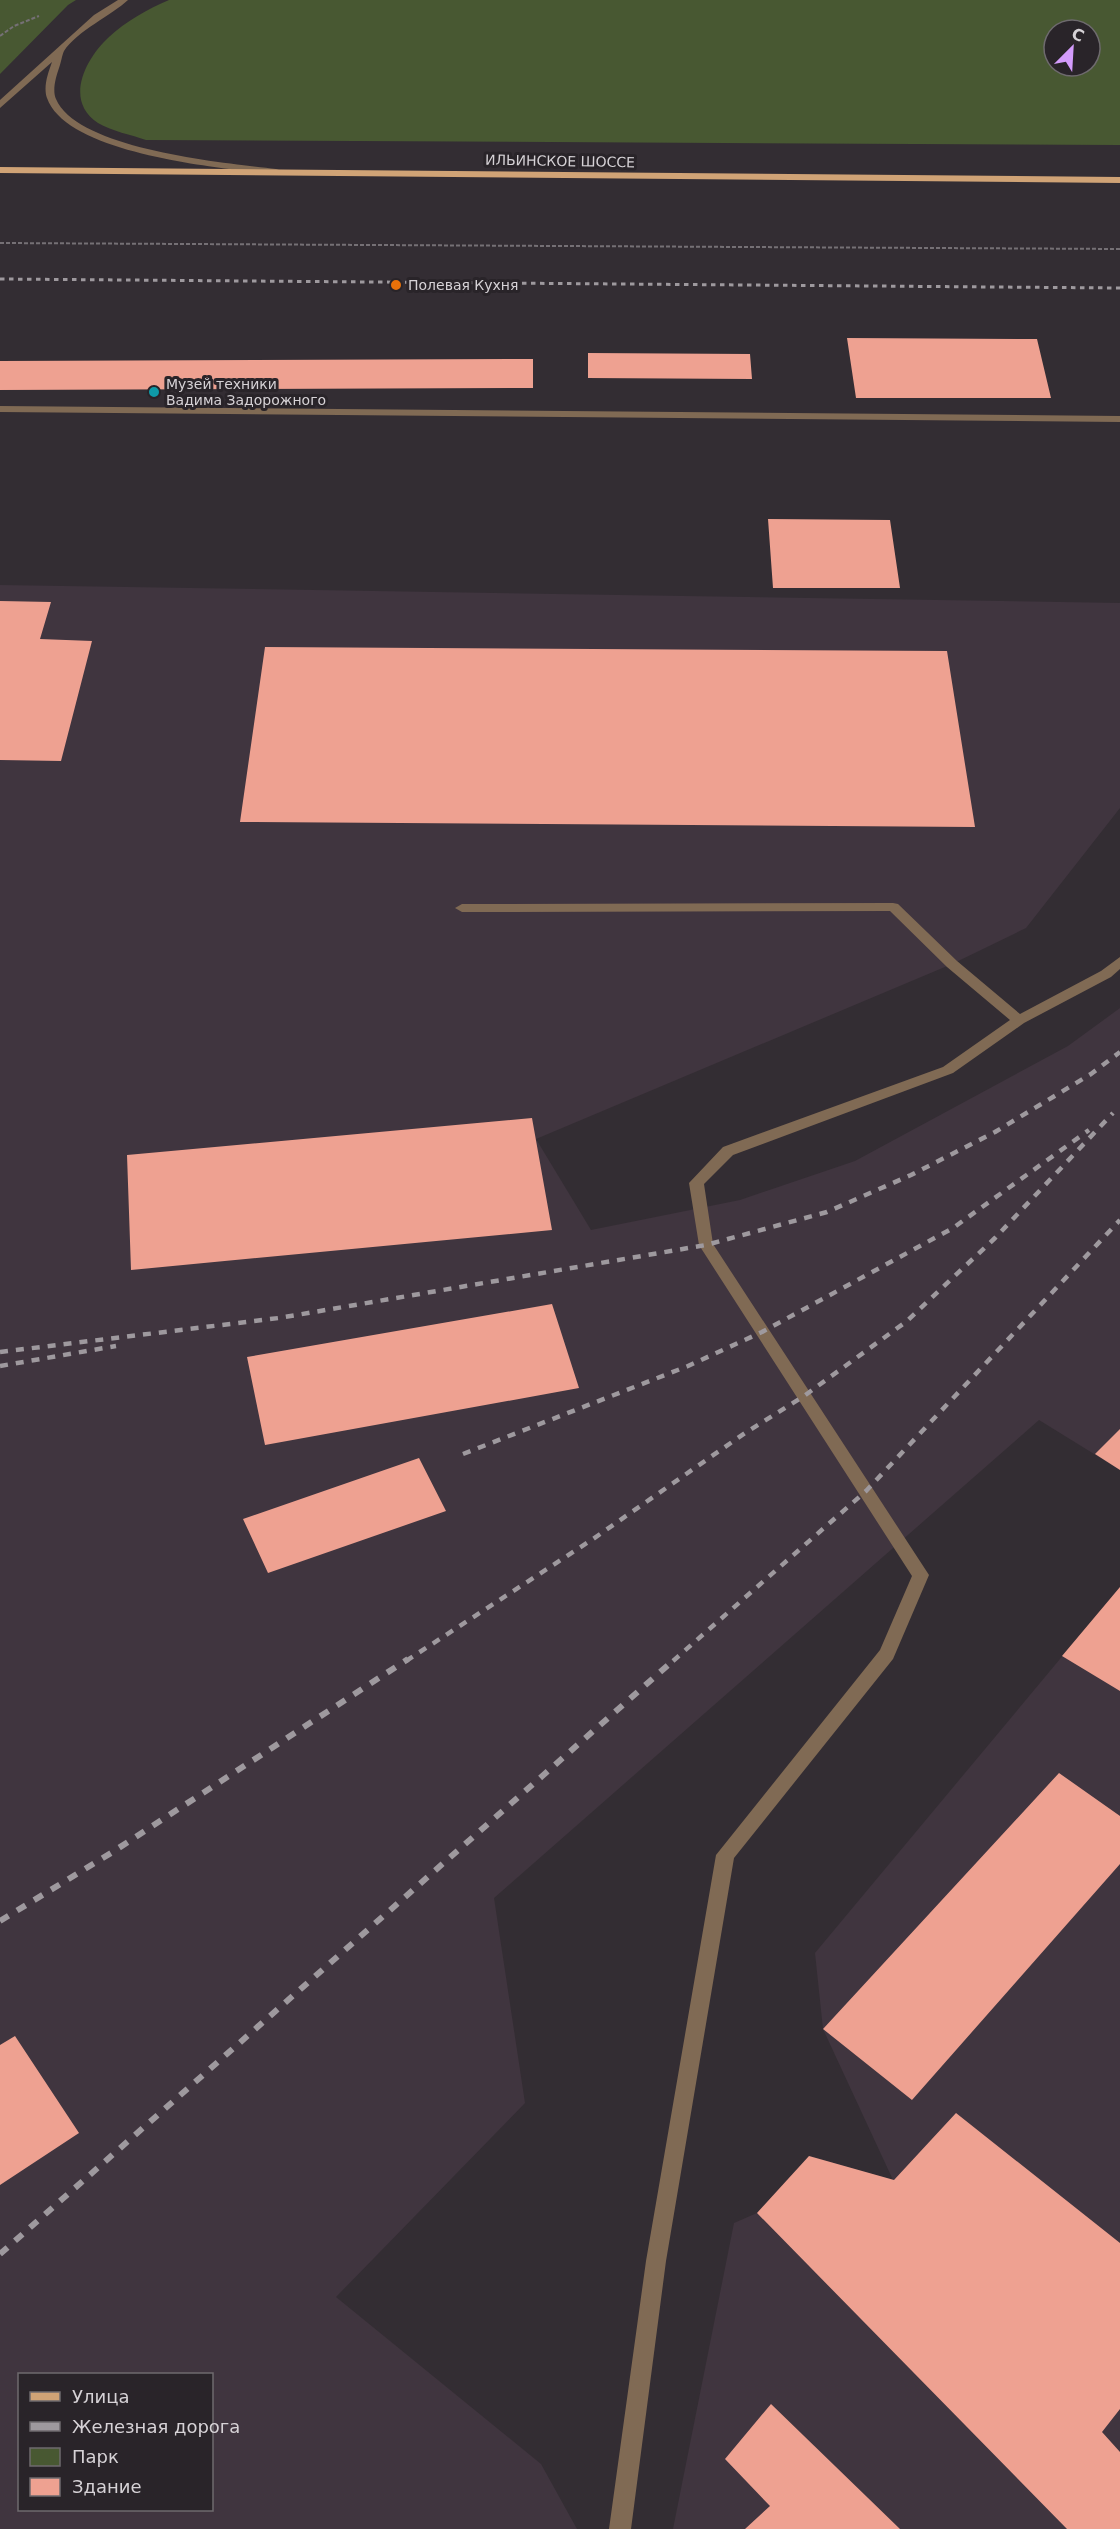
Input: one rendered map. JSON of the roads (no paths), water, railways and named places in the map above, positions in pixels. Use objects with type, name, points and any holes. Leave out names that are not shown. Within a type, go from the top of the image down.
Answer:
[{"type":"main road","name":"ИЛЬИНСКОЕ ШОССЕ","points":[[0,170],[1120,180]]},
{"type":"lane","points":[[0,105],[97,17],[124,0]]},
{"type":"lane","points":[[60,52],[49,87],[52,102],[62,118],[82,132],[111,143],[163,154],[277,172]]},
{"type":"lane","points":[[0,409],[1120,419]]},
{"type":"lane","points":[[462,908],[893,907],[952,964],[1019,1020]]},
{"type":"lane","points":[[620,2529],[656,2261],[725,1855],[887,1654],[921,1575],[706,1245],[696,1183],[728,1151],[948,1070],[1019,1020],[1106,974],[1120,961]]},
{"type":"railway","points":[[0,279],[1120,288]]},
{"type":"railway","points":[[0,1352],[279,1318],[706,1245],[827,1212],[911,1175],[995,1132],[1091,1074],[1120,1052]]},
{"type":"railway","points":[[406,1661],[593,1539],[745,1433],[804,1396],[907,1321],[995,1238],[1113,1113]]},
{"type":"railway","points":[[463,1454],[688,1366],[762,1332],[953,1228],[1089,1130]]},
{"type":"railway","points":[[673,1661],[866,1491],[1120,1220]]},
{"type":"railway","points":[[0,1366],[116,1346]]},
{"type":"railway","points":[[0,1921],[111,1853],[408,1659]]},
{"type":"railway","points":[[0,2254],[675,1659]]},
{"type":"place","name":"Полевая Кухня","points":[[396,285]]},
{"type":"place","name":"Музей техники Вадима Задорожного","points":[[154,392]]}]
